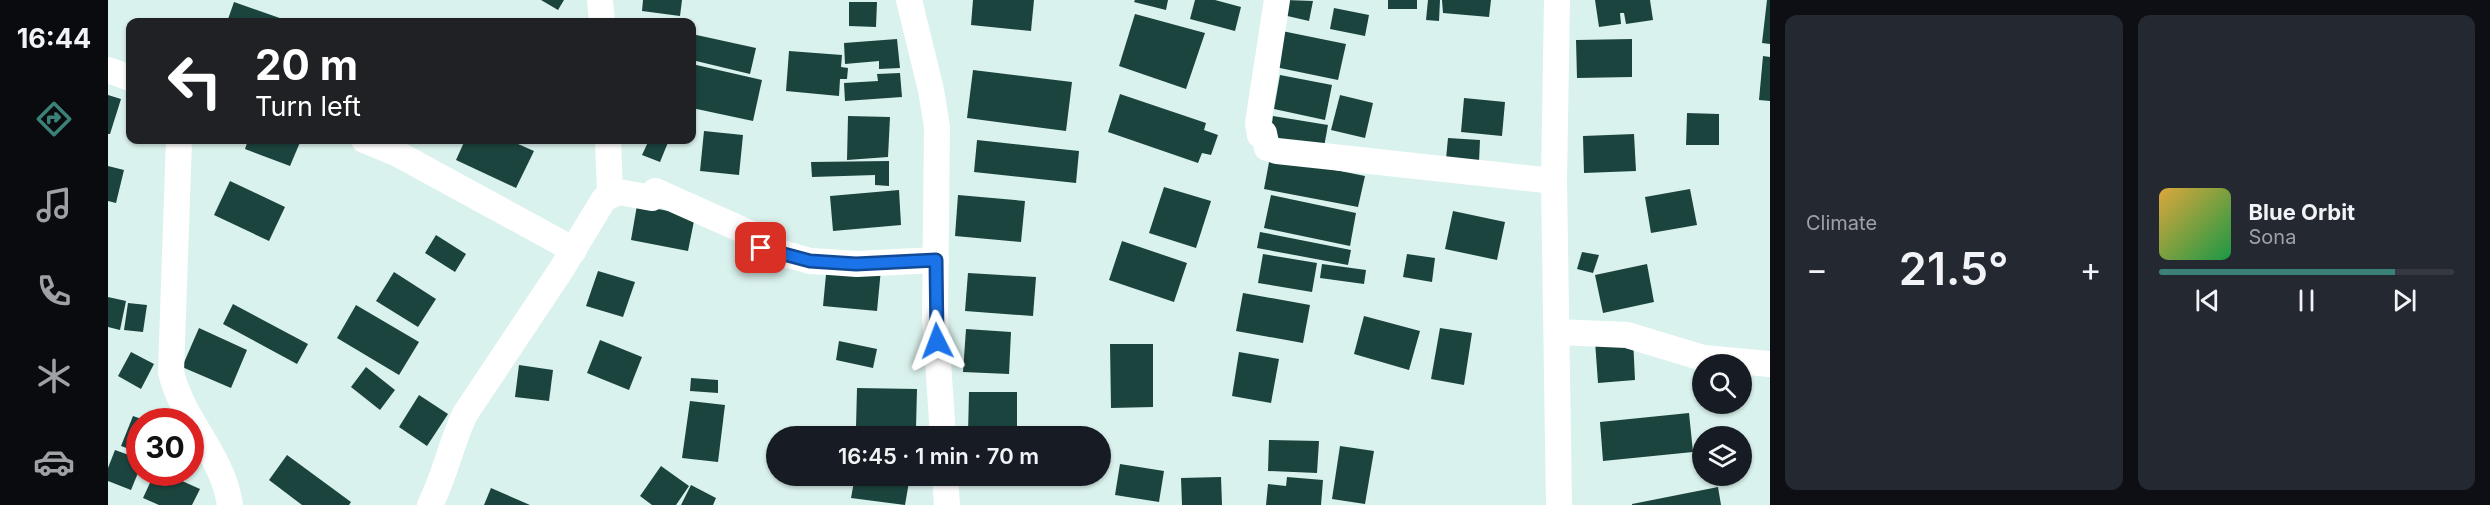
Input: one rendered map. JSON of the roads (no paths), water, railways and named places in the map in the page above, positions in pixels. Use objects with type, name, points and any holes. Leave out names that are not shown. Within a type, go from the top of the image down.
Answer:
[{"type":"street","points":[[600,0],[602,18]]},
{"type":"street","points":[[909,0],[931,90],[937,127],[935,317],[942,426]]},
{"type":"street","points":[[1277,0],[1258,123],[1260,135],[1264,134],[1267,148],[1288,153],[1554,181]]},
{"type":"street","points":[[1557,0],[1554,181],[1559,505]]},
{"type":"street","points":[[108,70],[126,77]]},
{"type":"street","points":[[179,144],[171,372],[175,390],[183,406],[214,457],[225,482],[230,505]]},
{"type":"street","points":[[373,144],[413,162],[574,250]]},
{"type":"street","points":[[608,144],[610,194]]},
{"type":"street","points":[[430,505],[453,438],[465,414],[574,250],[598,206],[610,194],[629,192],[652,198],[655,191],[765,240],[761,248],[810,261],[856,264],[936,260]]},
{"type":"street","points":[[1558,332],[1627,335],[1703,358],[1770,364]]},
{"type":"street","points":[[946,486],[947,505]]}]
